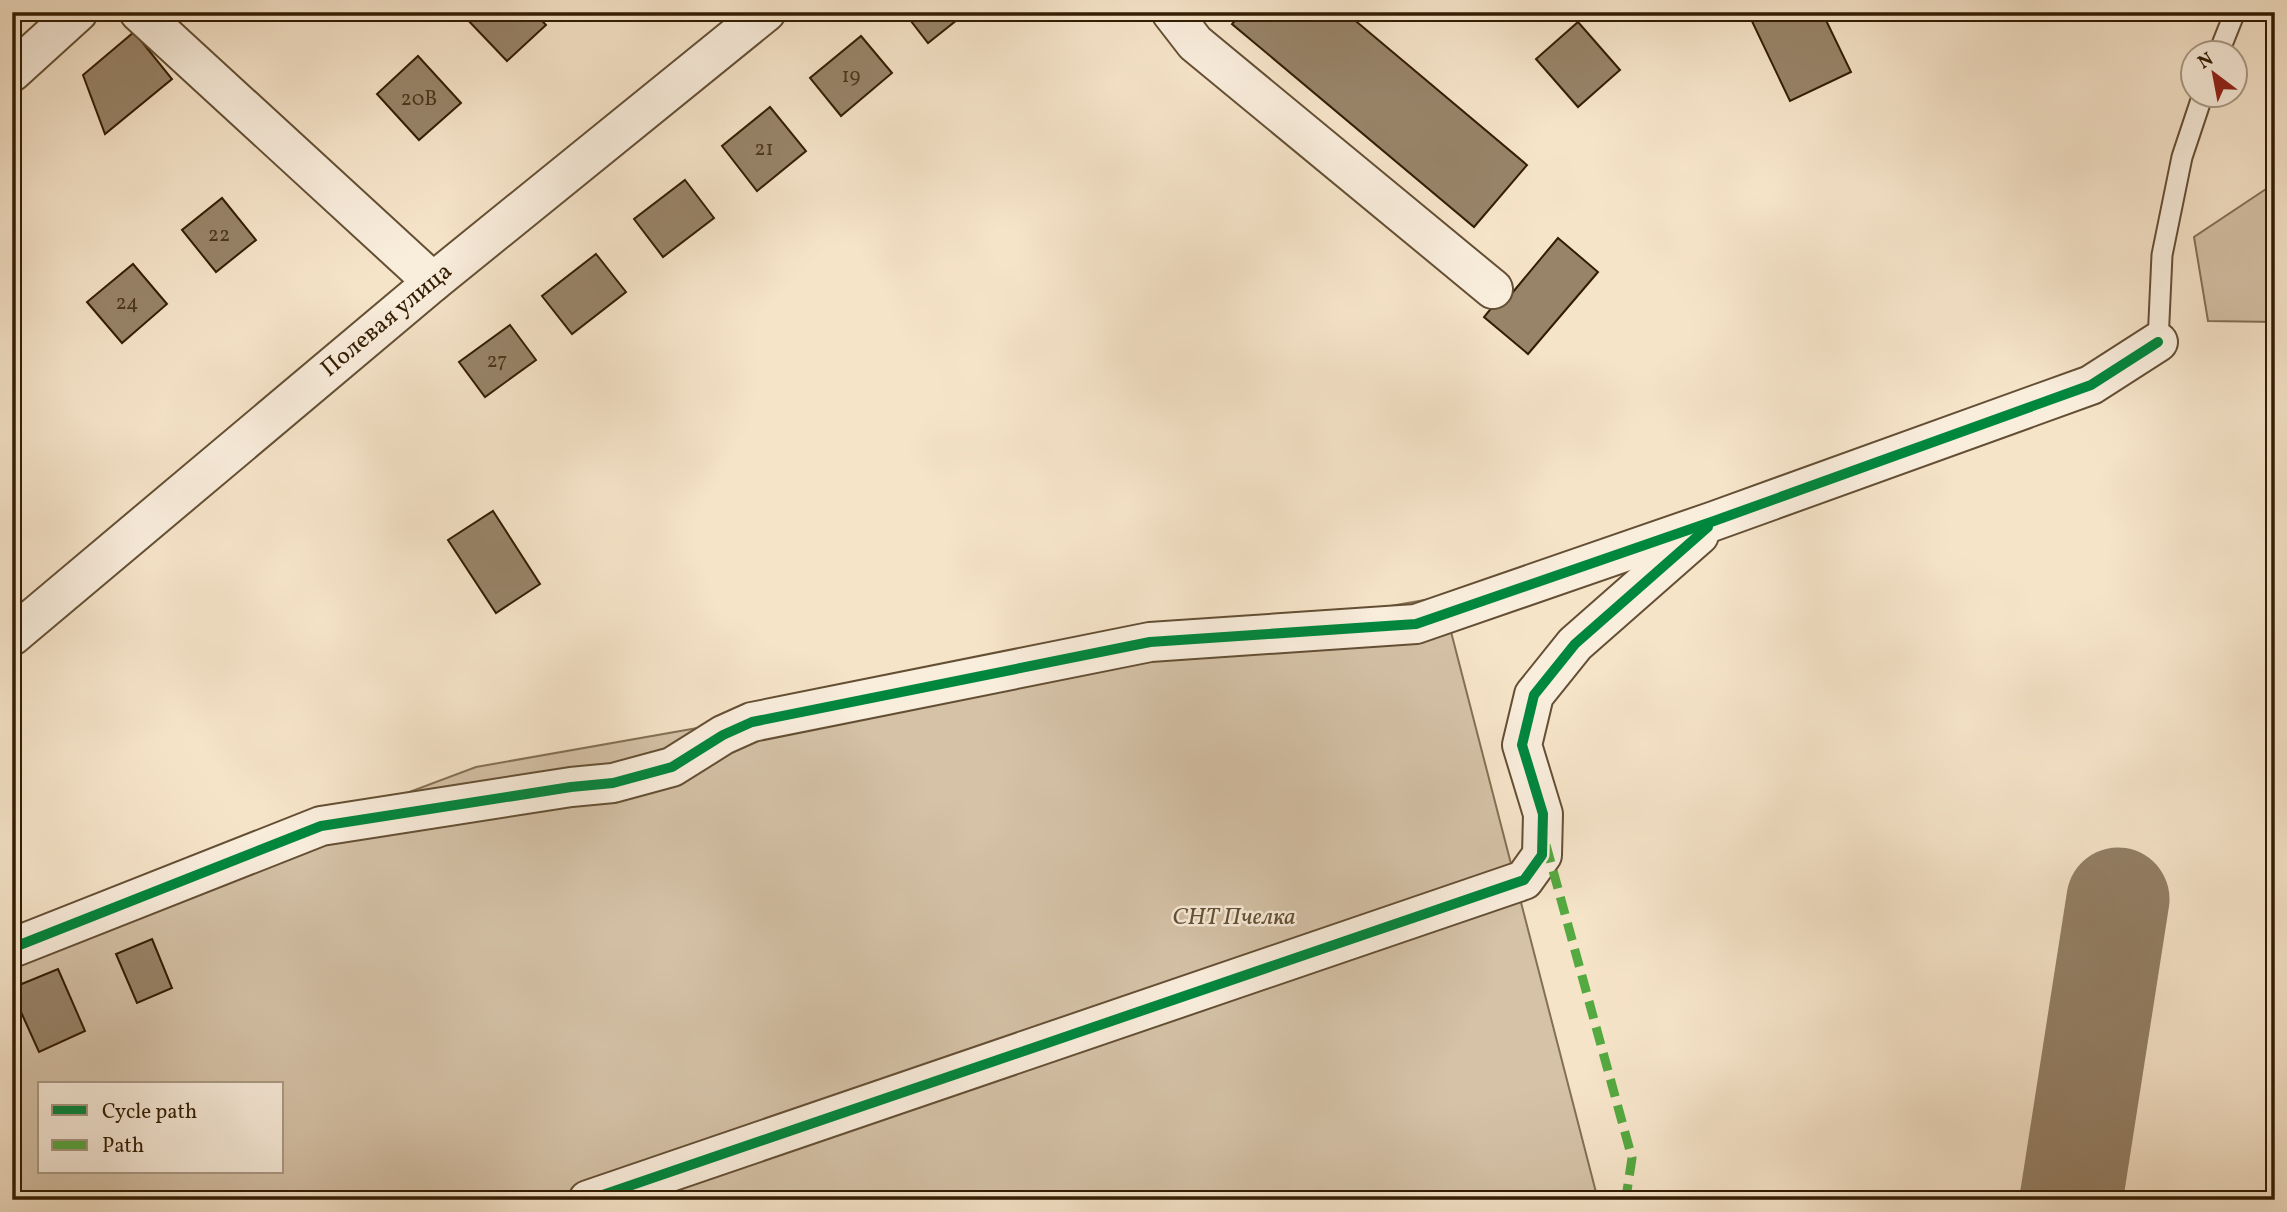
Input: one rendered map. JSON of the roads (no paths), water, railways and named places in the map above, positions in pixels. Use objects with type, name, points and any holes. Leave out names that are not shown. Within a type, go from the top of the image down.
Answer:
[{"type":"street","points":[[12,72],[78,12]]},
{"type":"street","points":[[139,12],[433,282]]},
{"type":"street","name":"Полевая улица","points":[[12,636],[433,282],[766,12]]},
{"type":"street","points":[[1171,12],[1195,43],[1493,289]]},
{"type":"street","points":[[12,948],[321,826],[571,787],[613,783],[672,767],[723,735],[752,722],[1150,642],[1416,624],[1714,522],[2091,385],[2158,342]]},
{"type":"street","points":[[588,1200],[1524,880],[1542,855],[1543,814],[1522,745],[1534,695],[1575,644],[1714,522]]},
{"type":"lane","points":[[2225,38],[2235,12]]},
{"type":"lane","points":[[2158,342],[2162,255],[2182,157],[2198,108]]},
{"type":"park label","name":"СНТ Пчелка","points":[[1234,918]]}]
